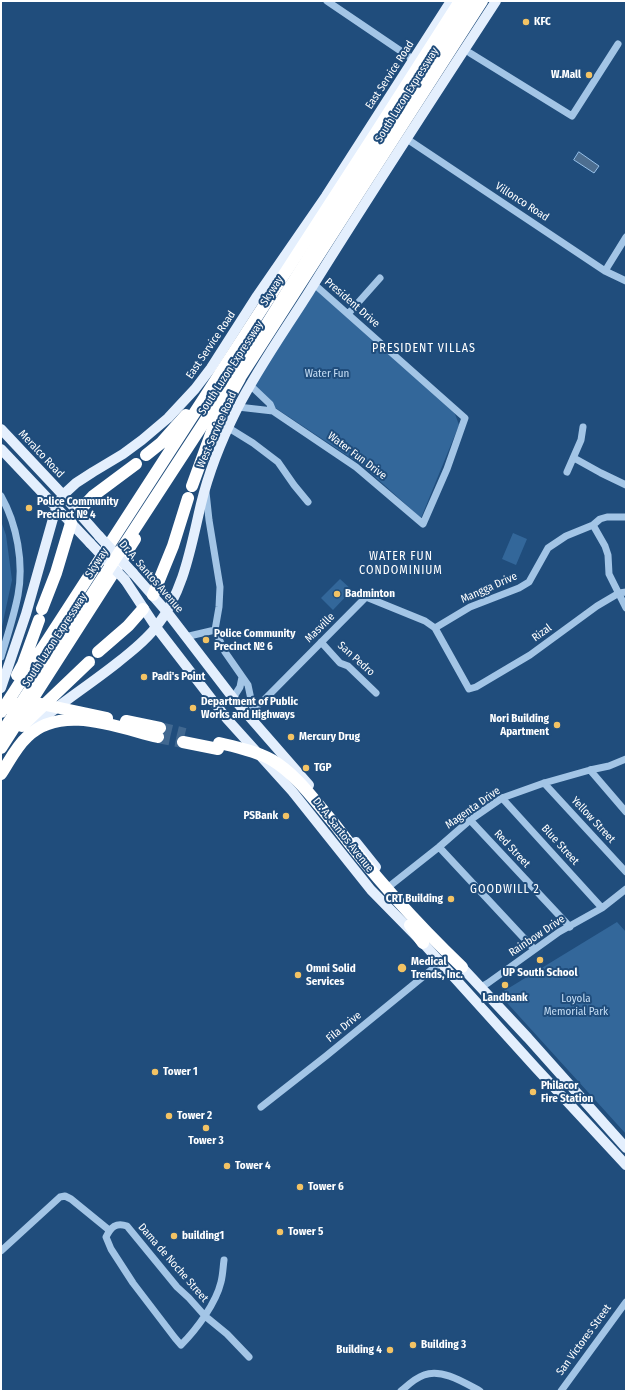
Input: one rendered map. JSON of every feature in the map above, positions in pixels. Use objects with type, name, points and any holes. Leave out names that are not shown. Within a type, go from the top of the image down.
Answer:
[{"type":"highway","name":"South Luzon Expressway","points":[[1,712],[461,1]]},
{"type":"highway","name":"Skyway","points":[[1,720],[227,373],[461,1]]},
{"type":"highway","name":"Skyway","points":[[1,734],[233,378],[344,200],[472,1]]},
{"type":"highway","name":"South Luzon Expressway","points":[[1,748],[482,1]]},
{"type":"highway","points":[[146,455],[183,419],[222,370]]},
{"type":"highway","points":[[192,486],[215,423],[240,378]]},
{"type":"highway","points":[[78,512],[93,496],[136,464]]},
{"type":"highway","points":[[153,595],[173,546],[188,498]]},
{"type":"highway","points":[[42,608],[56,573],[71,523]]},
{"type":"highway","points":[[98,652],[128,626],[143,609]]},
{"type":"highway","points":[[1,708],[23,664],[39,620]]},
{"type":"highway","points":[[1,752],[23,724],[89,662]]},
{"type":"highway","points":[[1,708],[27,701],[159,732],[75,719],[59,721],[35,730],[26,737],[18,746],[1,774]]},
{"type":"highway","points":[[184,738],[247,750],[271,759],[295,776],[423,943]]},
{"type":"highway","points":[[332,824],[423,930],[462,967]]},
{"type":"main road","name":"East Service Road","points":[[1,688],[26,614],[56,508],[64,496],[80,480],[123,454],[156,429],[195,389],[211,368],[257,296],[326,196],[451,1]]},
{"type":"main road","name":"West Service Road","points":[[1,764],[11,750],[33,726],[141,643],[156,627],[167,612],[179,587],[187,564],[207,484],[238,407],[250,385],[314,284],[496,1]]},
{"type":"main road","name":"Meralco Road","points":[[1,429],[64,496]]},
{"type":"main road","points":[[1,449],[56,508]]},
{"type":"main road","name":"Dr. A. Santos Avenue","points":[[64,496],[153,595],[233,698],[251,713],[391,885],[462,967],[528,1038],[626,1148]]},
{"type":"main road","name":"Dr. A. Santos Avenue","points":[[56,508],[125,580],[156,627],[228,719],[292,791],[371,890],[441,962],[535,1067],[626,1165]]},
{"type":"main road","points":[[71,523],[78,512]]},
{"type":"main road","points":[[143,609],[153,595]]},
{"type":"main road","points":[[171,646],[185,637]]},
{"type":"main road","points":[[608,1145],[616,1138]]},
{"type":"main road","points":[[617,1155],[626,1148]]},
{"type":"street","points":[[327,1],[414,60]]},
{"type":"street","points":[[470,53],[572,116],[618,44]]},
{"type":"street","name":"Villonco Road","points":[[407,139],[605,271],[626,281]]},
{"type":"street","points":[[605,271],[626,238]]},
{"type":"street","points":[[348,314],[380,278]]},
{"type":"street","name":"President Drive","points":[[314,284],[465,418],[447,469],[423,524]]},
{"type":"street","name":"Water Fun Drive","points":[[250,385],[270,404],[273,411]]},
{"type":"street","name":"Water Fun Drive","points":[[238,407],[273,411],[356,467],[423,524]]},
{"type":"street","points":[[229,427],[278,462],[294,486],[308,502]]},
{"type":"street","points":[[567,472],[581,440],[583,427]]},
{"type":"street","points":[[574,458],[626,485]]},
{"type":"street","points":[[207,484],[206,494],[209,520],[220,588],[219,607],[215,630],[224,652],[248,684],[251,713]]},
{"type":"street","points":[[1,496],[8,510],[17,542],[20,572],[15,607],[1,657]]},
{"type":"street","name":"Mangga Drive","points":[[435,628],[470,607],[522,586],[531,580],[548,548],[566,536],[593,525],[600,519],[607,517],[626,517]]},
{"type":"street","points":[[593,525],[605,546],[608,555],[609,574],[623,592],[626,608]]},
{"type":"street","name":"Rizal","points":[[435,628],[469,689],[476,687],[530,655],[597,606],[623,592]]},
{"type":"street","name":"Masville","points":[[251,713],[366,597],[425,621],[435,628]]},
{"type":"street","points":[[185,637],[215,630]]},
{"type":"street","name":"San Pedro","points":[[321,642],[340,663],[348,666],[376,693]]},
{"type":"street","points":[[233,698],[240,687],[242,677]]},
{"type":"street","name":"Magenta Drive","points":[[391,885],[470,820],[502,798],[544,783],[609,766],[626,759]]},
{"type":"street","points":[[590,770],[626,812]]},
{"type":"street","name":"Yellow Street","points":[[544,783],[626,872]]},
{"type":"street","name":"Blue Street","points":[[502,798],[602,908]]},
{"type":"street","name":"Red Street","points":[[470,820],[570,927]]},
{"type":"street","points":[[439,847],[534,950]]},
{"type":"street","name":"Rainbow Drive","points":[[481,987],[559,932],[602,908],[626,889]]},
{"type":"street","name":"Fila Drive","points":[[261,1107],[441,962]]},
{"type":"street","points":[[1,1250],[60,1197],[65,1196],[71,1199],[110,1230],[106,1237],[111,1250],[181,1345],[191,1335],[205,1316],[221,1282],[224,1260]]},
{"type":"street","name":"Dama de Noche Street","points":[[110,1230],[116,1225],[122,1224],[127,1226],[177,1287],[205,1316],[231,1338],[249,1357]]},
{"type":"street","name":"San Victores Street","points":[[561,1391],[626,1302]]},
{"type":"street","points":[[401,1391],[417,1378],[426,1374],[438,1373],[450,1376],[480,1391]]},
{"type":"green space","name":"Water Fun","points":[[316,290],[449,406],[455,414],[459,425],[421,518],[363,466],[271,405],[253,383]]},
{"type":"green space","points":[[1,521],[6,535],[12,580],[1,631]]},
{"type":"green space","points":[[513,533],[527,539],[516,565],[502,559]]},
{"type":"green space","name":"Badminton","points":[[340,579],[352,590],[333,610],[321,598]]},
{"type":"green space","name":"Loyola Memorial Park","points":[[617,922],[626,932],[626,1134],[499,994]]},
{"type":"shaded area","points":[[579,152],[599,166],[594,173],[574,160]]},
{"type":"tunnel","points":[[160,728],[185,734]]},
{"type":"tunnel","points":[[158,737],[183,742]]},
{"type":"place","name":"KFC","points":[[526,22]]},
{"type":"place","name":"W.Mall","points":[[589,75]]},
{"type":"place","name":"Police Community Precinct № 4","points":[[29,508]]},
{"type":"place","name":"Badminton","points":[[337,594]]},
{"type":"place","name":"Police Community Precinct № 6","points":[[206,640]]},
{"type":"place","name":"Padi's Point","points":[[144,677]]},
{"type":"place","name":"Department of Public Works and Highways","points":[[193,708]]},
{"type":"place","name":"Nori Building Apartment","points":[[557,725]]},
{"type":"place","name":"Mercury Drug","points":[[291,737]]},
{"type":"place","name":"TGP","points":[[306,768]]},
{"type":"place","name":"PSBank","points":[[286,816]]},
{"type":"place","name":"CRT Building","points":[[451,899]]},
{"type":"place","name":"UP South School","points":[[540,960]]},
{"type":"place","name":"Medical Trends, Inc.","points":[[402,968]]},
{"type":"place","name":"Omni Solid Services","points":[[298,975]]},
{"type":"place","name":"Landbank","points":[[505,985]]},
{"type":"place","name":"Tower 1","points":[[155,1072]]},
{"type":"place","name":"Philacor Fire Station","points":[[533,1092]]},
{"type":"place","name":"Tower 2","points":[[169,1116]]},
{"type":"place","name":"Tower 3","points":[[206,1128]]},
{"type":"place","name":"Tower 4","points":[[227,1166]]},
{"type":"place","name":"Tower 6","points":[[300,1187]]},
{"type":"place","name":"Tower 5","points":[[280,1232]]},
{"type":"place","name":"building1","points":[[174,1236]]},
{"type":"place","name":"Building 3","points":[[413,1345]]},
{"type":"place","name":"Building 4","points":[[390,1350]]},
{"type":"district","name":"PRESIDENT VILLAS","points":[[424,349]]},
{"type":"district","name":"WATER FUN CONDOMINIUM","points":[[401,564]]},
{"type":"district","name":"GOODWILL 2","points":[[505,890]]}]
